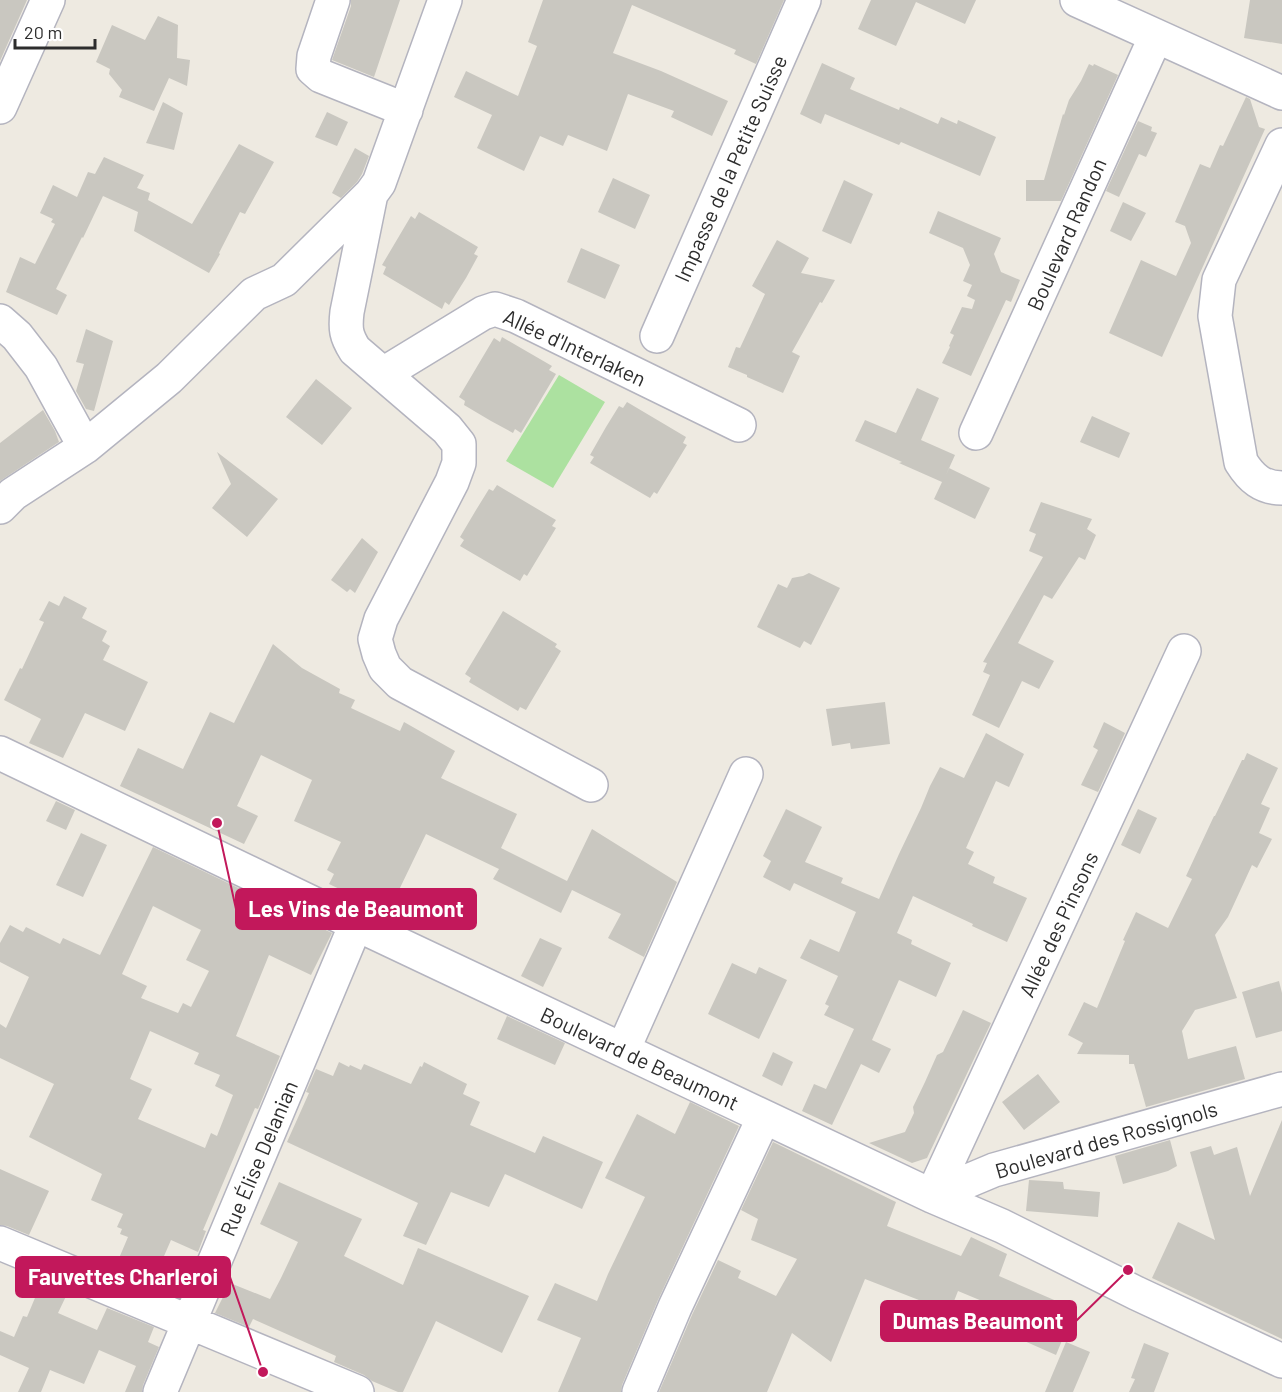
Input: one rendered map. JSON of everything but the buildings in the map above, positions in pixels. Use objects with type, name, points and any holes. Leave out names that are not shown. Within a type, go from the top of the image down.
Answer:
[{"type":"street","points":[[0,107],[48,0]]},
{"type":"street","points":[[333,0],[314,56],[314,69],[321,76],[406,110]]},
{"type":"street","points":[[0,507],[13,494],[85,447],[169,378],[254,294],[284,280],[371,194],[379,183],[445,0]]},
{"type":"street","name":"Impasse de la Petite Suisse","points":[[657,336],[804,0]]},
{"type":"street","points":[[1077,0],[1282,93]]},
{"type":"street","name":"Boulevard Randon","points":[[976,433],[1156,36]]},
{"type":"street","points":[[1282,145],[1219,280],[1215,316],[1241,462],[1248,474],[1259,483],[1282,488]]},
{"type":"street","points":[[371,194],[347,312],[345,328],[348,340],[355,350],[447,429],[459,444],[459,463],[452,482],[381,619],[375,639],[379,654],[385,668],[400,683],[591,785]]},
{"type":"street","name":"Allée d'Interlaken","points":[[383,375],[483,313],[495,309],[516,316],[739,425]]},
{"type":"street","points":[[0,321],[17,336],[41,367],[85,447]]},
{"type":"street","name":"Allée des Pinsons","points":[[932,1196],[1184,651]]},
{"type":"street","name":"Boulevard de Beaumont","points":[[0,753],[764,1117],[932,1196],[1002,1226],[1136,1293],[1282,1361]]},
{"type":"street","points":[[623,1050],[746,774]]},
{"type":"street","name":"Rue Élise Delanian","points":[[160,1392],[356,924]]},
{"type":"street","name":"Boulevard des Rossignols","points":[[932,1196],[994,1170],[1282,1089]]},
{"type":"street","points":[[639,1392],[675,1307],[764,1117]]},
{"type":"street","points":[[0,1243],[357,1392]]},
{"type":"green space","points":[[559,375],[605,402],[553,488],[506,461]]},
{"type":"place","name":"Les Vins de Beaumont","points":[[217,823]]},
{"type":"place","name":"Dumas Beaumont","points":[[1128,1270]]},
{"type":"place","name":"Fauvettes Charleroi","points":[[263,1372]]}]
